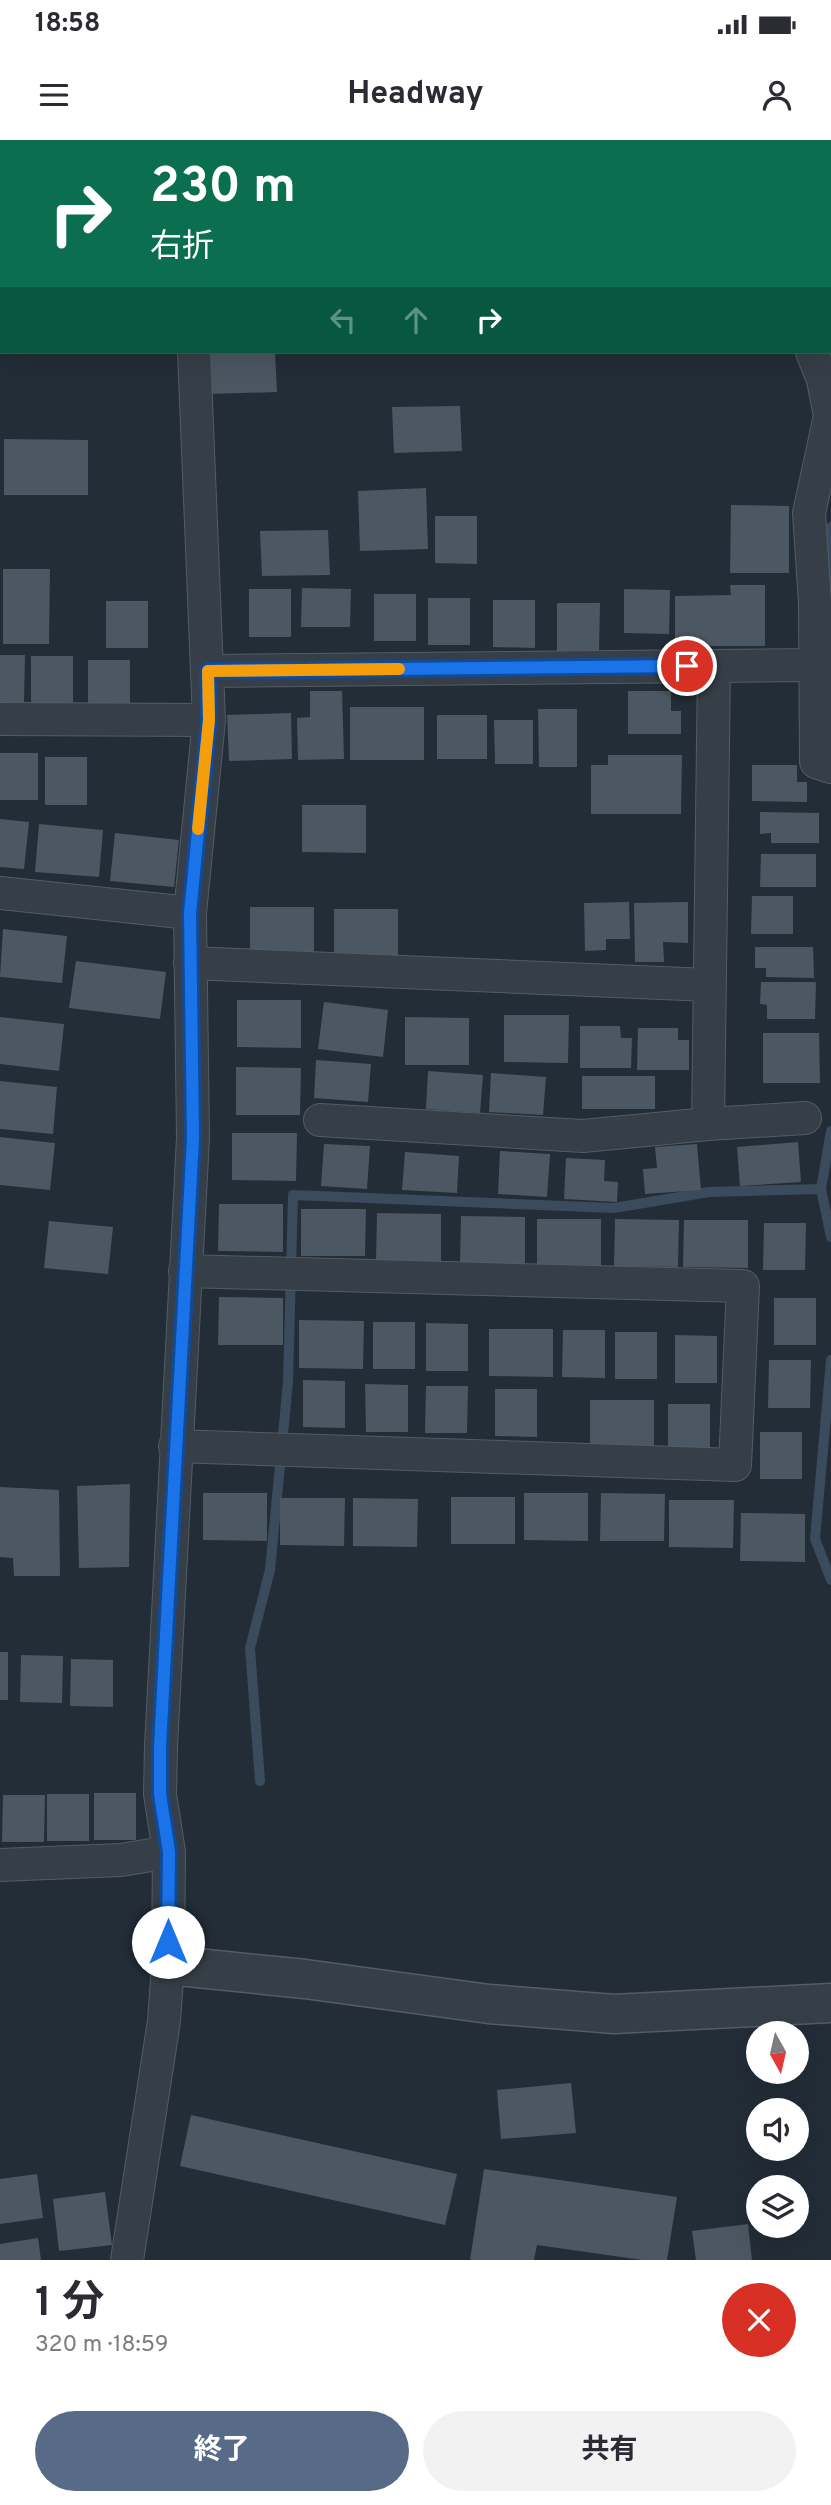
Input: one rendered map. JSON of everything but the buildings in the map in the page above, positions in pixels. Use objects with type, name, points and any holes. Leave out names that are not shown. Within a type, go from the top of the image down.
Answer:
[{"type":"street","points":[[127,2260],[164,2021],[168,1965],[169,1852],[160,1794],[160,1746],[193,1138],[190,913],[209,720],[194,354]]},
{"type":"street","points":[[814,354],[823,380],[830,416],[809,513],[815,603],[816,762],[831,767]]},
{"type":"street","points":[[208,671],[815,665]]},
{"type":"street","points":[[708,1124],[714,666]]},
{"type":"street","points":[[0,719],[209,720]]},
{"type":"street","points":[[0,892],[190,913]]},
{"type":"street","points":[[190,962],[709,985]]},
{"type":"street","points":[[320,1120],[583,1136],[805,1118]]},
{"type":"street","points":[[175,1446],[735,1465],[743,1286],[185,1271]]},
{"type":"street","points":[[0,1865],[121,1860],[169,1852]]},
{"type":"street","points":[[168,1965],[305,1979],[489,2004],[614,2014],[831,2003]]},
{"type":"waterway","points":[[831,527],[831,608]]},
{"type":"waterway","points":[[831,1131],[821,1189],[831,1237]]},
{"type":"waterway","points":[[260,1781],[250,1648],[270,1570],[288,1382],[293,1195],[614,1208],[709,1192],[821,1189]]},
{"type":"waterway","points":[[831,1360],[815,1539],[831,1580]]},
{"type":"slow traffic","points":[[198,829],[209,720],[208,671],[399,669]]},
{"type":"route","points":[[168,1942],[169,1852],[160,1794],[160,1746],[193,1138],[190,913],[209,720],[208,671],[687,666]]}]
